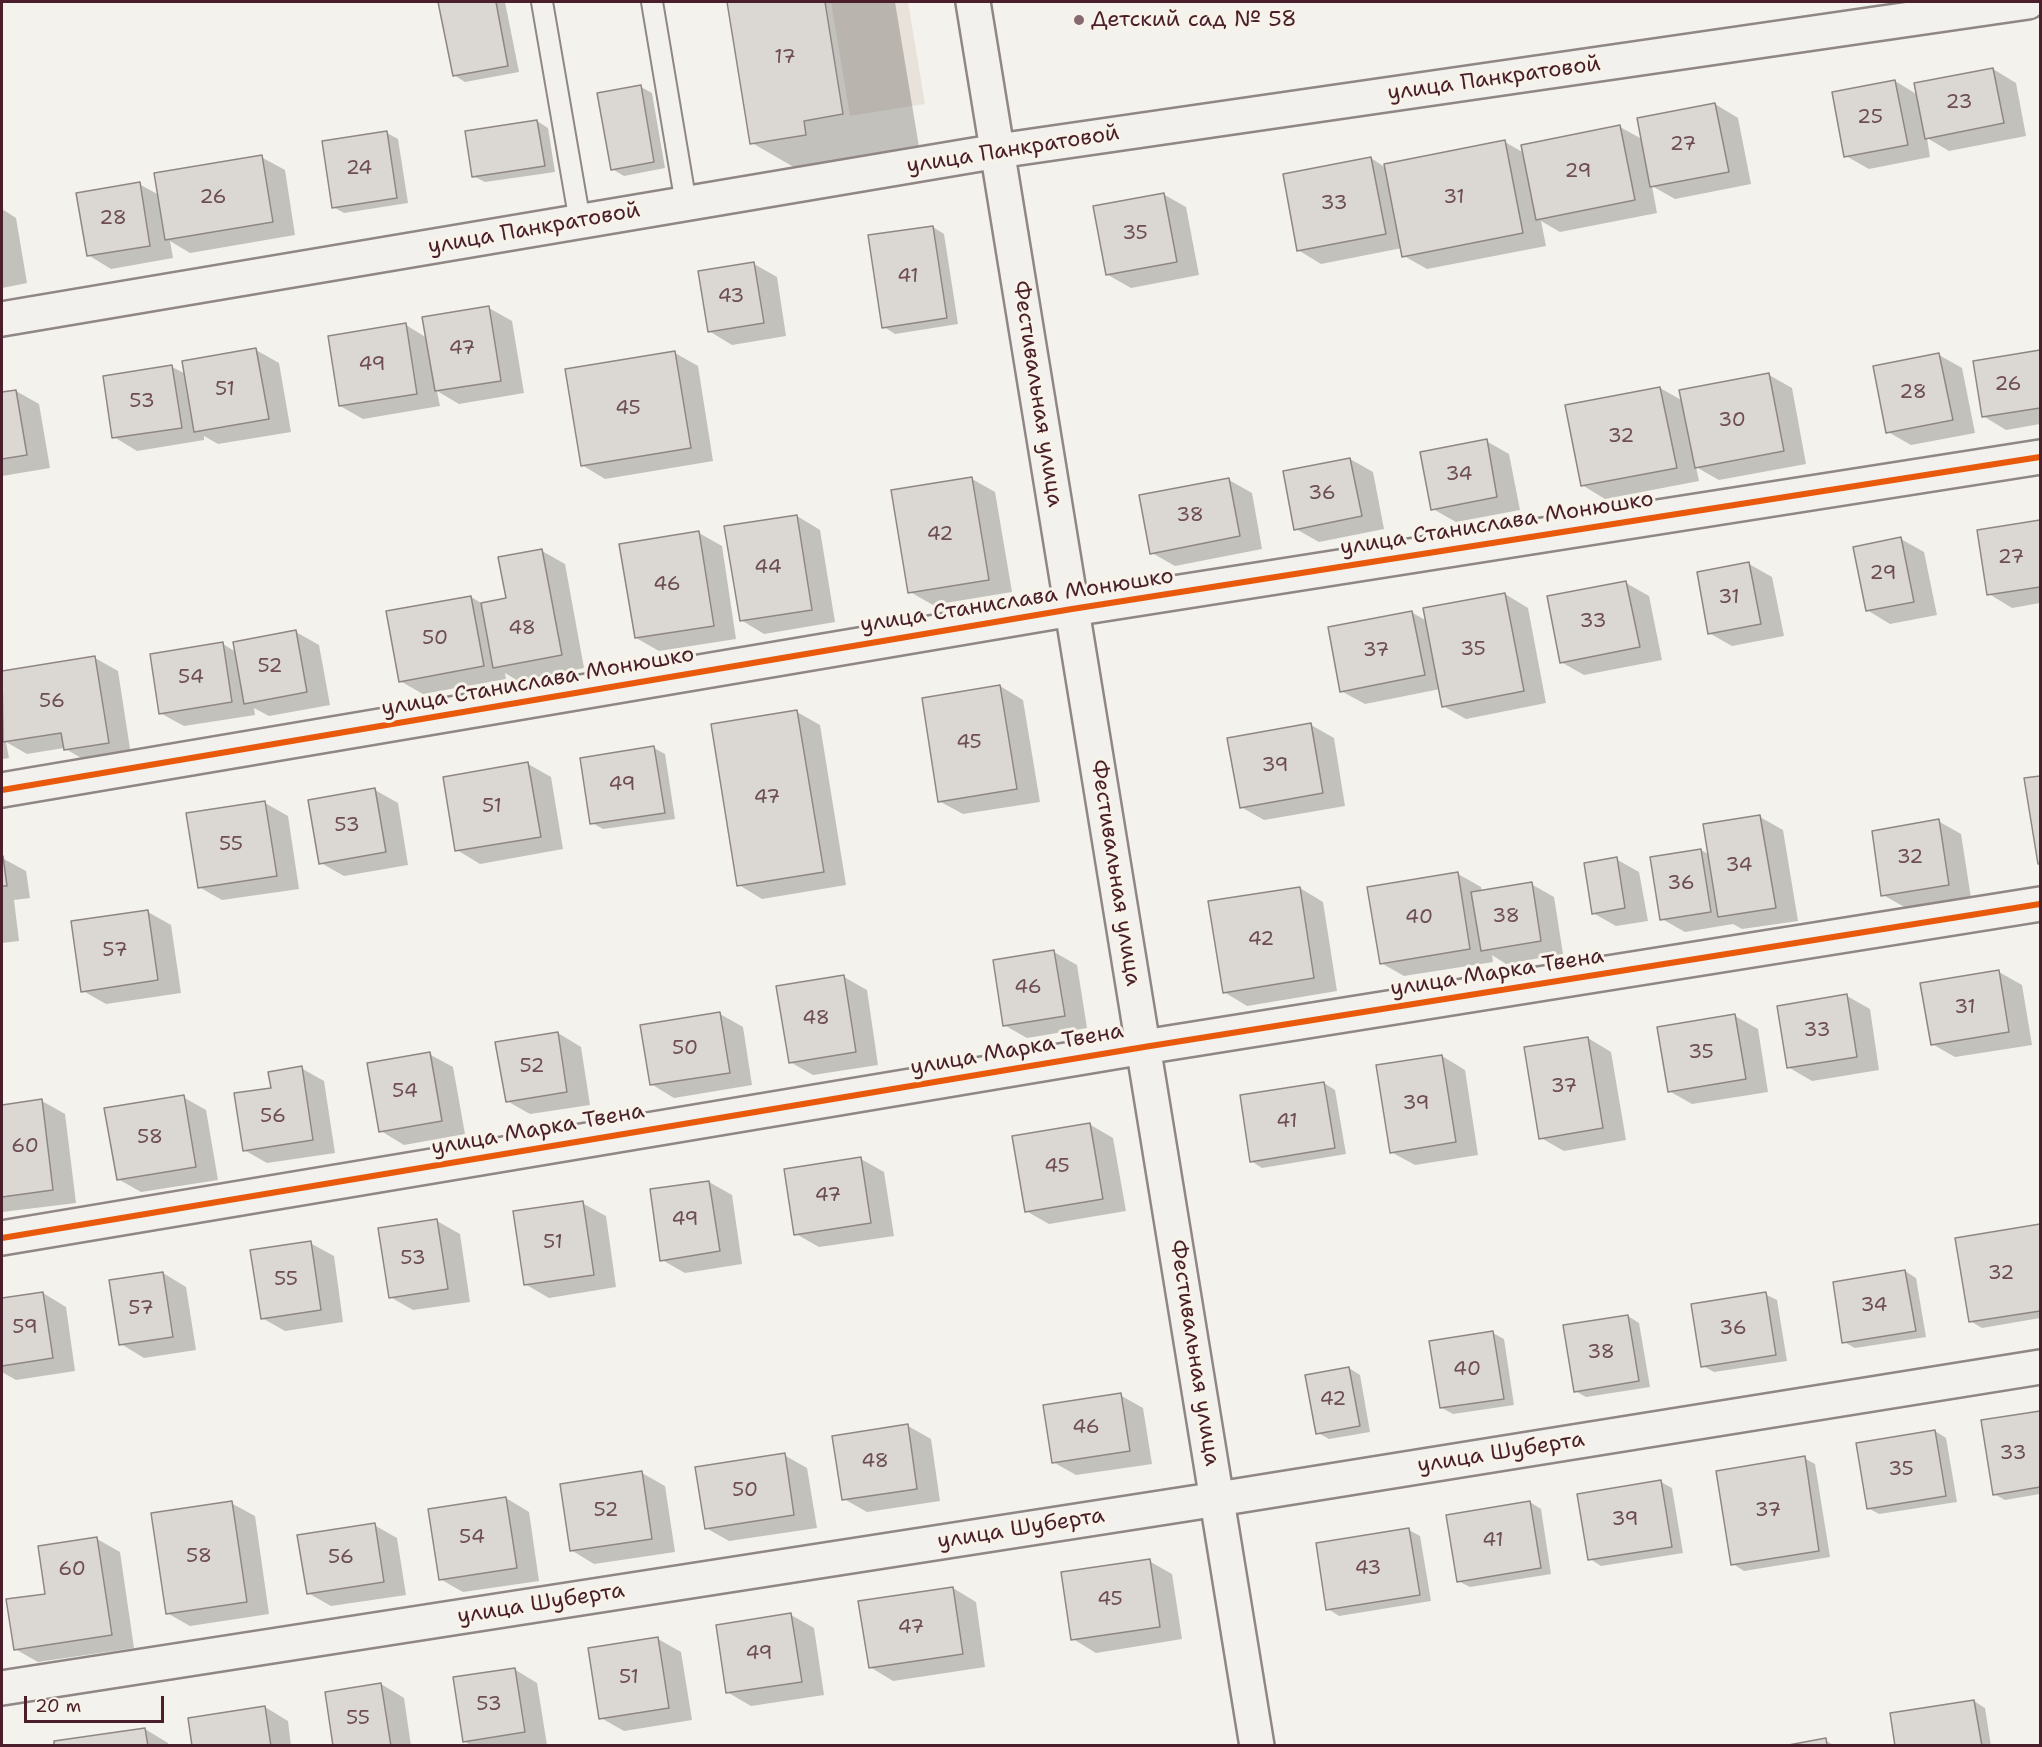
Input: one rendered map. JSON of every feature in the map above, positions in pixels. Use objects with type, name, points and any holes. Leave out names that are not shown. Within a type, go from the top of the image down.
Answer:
[{"type":"street","name":"Фестивальная улица","points":[[973,2],[1257,1746]]},
{"type":"street","name":"улица Панкратовой","points":[[2,319],[998,151],[2028,2]]},
{"type":"street","name":"улица Станислава Монюшко","points":[[2,790],[1072,609],[2040,457]]},
{"type":"street","name":"улица Марка Твена","points":[[2,1238],[1144,1047],[2040,904]]},
{"type":"street","name":"улица Шуберта","points":[[2,1688],[2040,1367]]},
{"type":"lane","points":[[542,2],[580,222]]},
{"type":"lane","points":[[652,2],[686,204]]},
{"type":"shaded area","points":[[831,2],[908,2],[925,104],[850,116]]},
{"type":"building","points":[[438,2],[496,2],[508,66],[453,76]]},
{"type":"building","points":[[727,2],[825,2],[843,114],[804,121],[806,135],[750,144]]},
{"type":"building","points":[[1993,68],[2004,123],[1925,139],[1914,83]]},
{"type":"building","points":[[1895,80],[1908,145],[1844,157],[1832,92]]},
{"type":"building","points":[[641,85],[654,162],[611,170],[597,93]]},
{"type":"building","points":[[1715,103],[1729,172],[1650,187],[1637,118]]},
{"type":"building","points":[[537,120],[545,166],[472,177],[465,131]]},
{"type":"building","points":[[1620,125],[1635,200],[1536,220],[1521,145]]},
{"type":"building","points":[[387,131],[397,198],[332,208],[322,141]]},
{"type":"building","points":[[1505,140],[1523,233],[1402,257],[1384,164]]},
{"type":"building","points":[[262,155],[273,222],[165,240],[154,173]]},
{"type":"building","points":[[1371,157],[1386,234],[1297,251],[1283,174]]},
{"type":"building","points":[[140,182],[150,246],[87,256],[76,193]]},
{"type":"building","points":[[1164,193],[1177,262],[1106,275],[1093,206]]},
{"type":"building","points":[[933,226],[947,318],[882,328],[868,235]]},
{"type":"building","points":[[754,262],[764,323],[708,332],[698,271]]},
{"type":"building","points":[[489,306],[501,381],[435,391],[422,317]]},
{"type":"building","points":[[406,323],[417,394],[339,406],[328,336]]},
{"type":"building","points":[[256,348],[269,419],[194,432],[182,361]]},
{"type":"building","points":[[2040,350],[2040,408],[1982,417],[1973,361]]},
{"type":"building","points":[[675,351],[691,448],[581,466],[565,369]]},
{"type":"building","points":[[1939,353],[1953,420],[1886,433],[1873,366]]},
{"type":"building","points":[[172,365],[182,428],[112,438],[103,376]]},
{"type":"building","points":[[1769,373],[1784,451],[1695,468],[1679,390]]},
{"type":"building","points":[[1660,387],[1677,468],[1581,486],[1565,405]]},
{"type":"building","points":[[16,390],[27,455],[2,459],[2,392]]},
{"type":"building","points":[[1487,439],[1497,497],[1431,510],[1420,452]]},
{"type":"building","points":[[1350,458],[1362,516],[1294,530],[1283,471]]},
{"type":"building","points":[[972,477],[989,580],[908,593],[891,490]]},
{"type":"building","points":[[1229,478],[1240,536],[1150,554],[1139,495]]},
{"type":"building","points":[[797,515],[812,610],[740,621],[724,526]]},
{"type":"building","points":[[2040,520],[2040,587],[1987,595],[1977,530]]},
{"type":"building","points":[[699,531],[714,626],[635,638],[619,544]]},
{"type":"building","points":[[1901,537],[1914,602],[1866,611],[1853,547]]},
{"type":"building","points":[[542,549],[562,655],[493,668],[481,603],[506,598],[498,557]]},
{"type":"building","points":[[1749,562],[1761,624],[1708,634],[1697,572]]},
{"type":"building","points":[[1626,581],[1640,647],[1560,663],[1547,596]]},
{"type":"building","points":[[1505,593],[1524,691],[1442,707],[1423,608]]},
{"type":"building","points":[[471,596],[484,666],[399,682],[386,611]]},
{"type":"building","points":[[1412,611],[1425,675],[1340,692],[1328,627]]},
{"type":"building","points":[[296,630],[307,692],[244,704],[233,642]]},
{"type":"building","points":[[223,642],[232,702],[159,714],[150,654]]},
{"type":"building","points":[[95,656],[109,743],[64,750],[61,733],[3,742],[2,671]]},
{"type":"building","points":[[1000,685],[1017,789],[938,802],[922,698]]},
{"type":"building","points":[[797,710],[824,872],[737,886],[711,724]]},
{"type":"building","points":[[1311,723],[1323,793],[1240,808],[1227,738]]},
{"type":"building","points":[[654,746],[665,813],[590,824],[580,758]]},
{"type":"building","points":[[528,762],[541,837],[455,851],[443,777]]},
{"type":"building","points":[[2040,776],[2040,864],[2038,864],[2024,778]]},
{"type":"building","points":[[375,788],[386,852],[319,864],[308,800]]},
{"type":"building","points":[[265,801],[277,876],[198,888],[186,813]]},
{"type":"building","points":[[1760,815],[1776,908],[1718,917],[1703,824]]},
{"type":"building","points":[[1939,819],[1949,885],[1881,896],[1872,831]]},
{"type":"building","points":[[1701,849],[1711,912],[1660,920],[1650,857]]},
{"type":"building","points":[[3,856],[7,886],[2,886]]},
{"type":"building","points":[[1617,857],[1625,908],[1592,914],[1584,863]]},
{"type":"building","points":[[1458,872],[1470,949],[1380,964],[1367,887]]},
{"type":"building","points":[[1532,882],[1541,941],[1481,951],[1471,892]]},
{"type":"building","points":[[1300,887],[1314,978],[1223,993],[1208,901]]},
{"type":"building","points":[[148,910],[158,980],[81,992],[71,921]]},
{"type":"building","points":[[1054,950],[1065,1016],[1003,1026],[993,960]]},
{"type":"building","points":[[1999,970],[2009,1032],[1931,1045],[1920,983]]},
{"type":"building","points":[[844,975],[856,1052],[789,1063],[776,986]]},
{"type":"building","points":[[1847,994],[1857,1057],[1787,1068],[1777,1006]]},
{"type":"building","points":[[720,1012],[730,1073],[650,1085],[640,1025]]},
{"type":"building","points":[[1735,1014],[1746,1079],[1668,1092],[1657,1027]]},
{"type":"building","points":[[558,1032],[567,1092],[506,1102],[495,1042]]},
{"type":"building","points":[[1588,1037],[1603,1128],[1539,1139],[1524,1047]]},
{"type":"building","points":[[430,1052],[442,1121],[379,1132],[367,1063]]},
{"type":"building","points":[[1442,1055],[1456,1142],[1390,1153],[1376,1065]]},
{"type":"building","points":[[302,1066],[313,1140],[243,1151],[234,1093],[271,1088],[268,1072]]},
{"type":"building","points":[[1324,1082],[1335,1148],[1250,1162],[1240,1095]]},
{"type":"building","points":[[184,1095],[196,1167],[117,1180],[104,1108]]},
{"type":"building","points":[[42,1099],[53,1190],[2,1197],[2,1105]]},
{"type":"building","points":[[1090,1123],[1103,1199],[1025,1212],[1012,1136]]},
{"type":"building","points":[[861,1157],[871,1223],[794,1235],[784,1169]]},
{"type":"building","points":[[709,1181],[720,1251],[660,1261],[650,1189]]},
{"type":"building","points":[[583,1201],[594,1275],[524,1285],[513,1211]]},
{"type":"building","points":[[437,1219],[448,1289],[389,1298],[378,1228]]},
{"type":"building","points":[[2040,1224],[2040,1311],[1969,1322],[1955,1238]]},
{"type":"building","points":[[311,1241],[321,1310],[261,1319],[250,1250]]},
{"type":"building","points":[[1905,1270],[1916,1331],[1842,1343],[1833,1282]]},
{"type":"building","points":[[163,1272],[173,1337],[119,1345],[109,1280]]},
{"type":"building","points":[[43,1292],[53,1358],[2,1366],[2,1298]]},
{"type":"building","points":[[1766,1292],[1776,1355],[1701,1367],[1691,1304]]},
{"type":"building","points":[[1628,1315],[1639,1381],[1574,1392],[1563,1325]]},
{"type":"building","points":[[1493,1331],[1504,1399],[1440,1408],[1429,1341]]},
{"type":"building","points":[[1349,1367],[1360,1426],[1316,1434],[1305,1375]]},
{"type":"building","points":[[1121,1393],[1130,1451],[1052,1463],[1043,1405]]},
{"type":"building","points":[[2040,1411],[2040,1487],[1993,1495],[1981,1420]]},
{"type":"building","points":[[908,1424],[917,1489],[842,1500],[832,1436]]},
{"type":"building","points":[[1935,1430],[1946,1496],[1867,1509],[1856,1443]]},
{"type":"building","points":[[785,1453],[794,1515],[705,1529],[695,1467]]},
{"type":"building","points":[[1805,1456],[1819,1551],[1731,1565],[1716,1471]]},
{"type":"building","points":[[642,1471],[652,1539],[570,1551],[560,1484]]},
{"type":"building","points":[[1661,1480],[1672,1547],[1588,1560],[1577,1494]]},
{"type":"building","points":[[506,1497],[517,1568],[439,1580],[428,1509]]},
{"type":"building","points":[[232,1501],[247,1602],[166,1614],[151,1513]]},
{"type":"building","points":[[1530,1501],[1541,1568],[1457,1582],[1446,1515]]},
{"type":"building","points":[[375,1523],[384,1582],[307,1594],[297,1535]]},
{"type":"building","points":[[1409,1528],[1420,1595],[1326,1610],[1316,1543]]},
{"type":"building","points":[[97,1537],[112,1635],[14,1650],[6,1599],[45,1594],[38,1546]]},
{"type":"building","points":[[1150,1559],[1160,1627],[1071,1640],[1061,1572]]},
{"type":"building","points":[[953,1587],[963,1654],[869,1668],[858,1601]]},
{"type":"building","points":[[791,1613],[802,1682],[726,1693],[716,1625]]},
{"type":"building","points":[[658,1637],[669,1708],[599,1719],[588,1648]]},
{"type":"building","points":[[515,1668],[525,1732],[463,1742],[453,1677]]},
{"type":"building","points":[[381,1683],[391,1746],[333,1746],[325,1692]]},
{"type":"building","points":[[1974,1700],[1982,1746],[1895,1746],[1890,1713]]},
{"type":"building","points":[[265,1706],[271,1746],[192,1746],[188,1718]]},
{"type":"building","points":[[145,1728],[148,1746],[54,1746],[54,1741]]},
{"type":"building","points":[[1826,1738],[1827,1746],[1783,1746]]},
{"type":"cycle path","points":[[2,790],[1072,609],[2040,457]]},
{"type":"cycle path","points":[[2,1238],[1144,1047],[2040,904]]},
{"type":"place","name":"Детский сад № 58","points":[[1079,20]]}]
